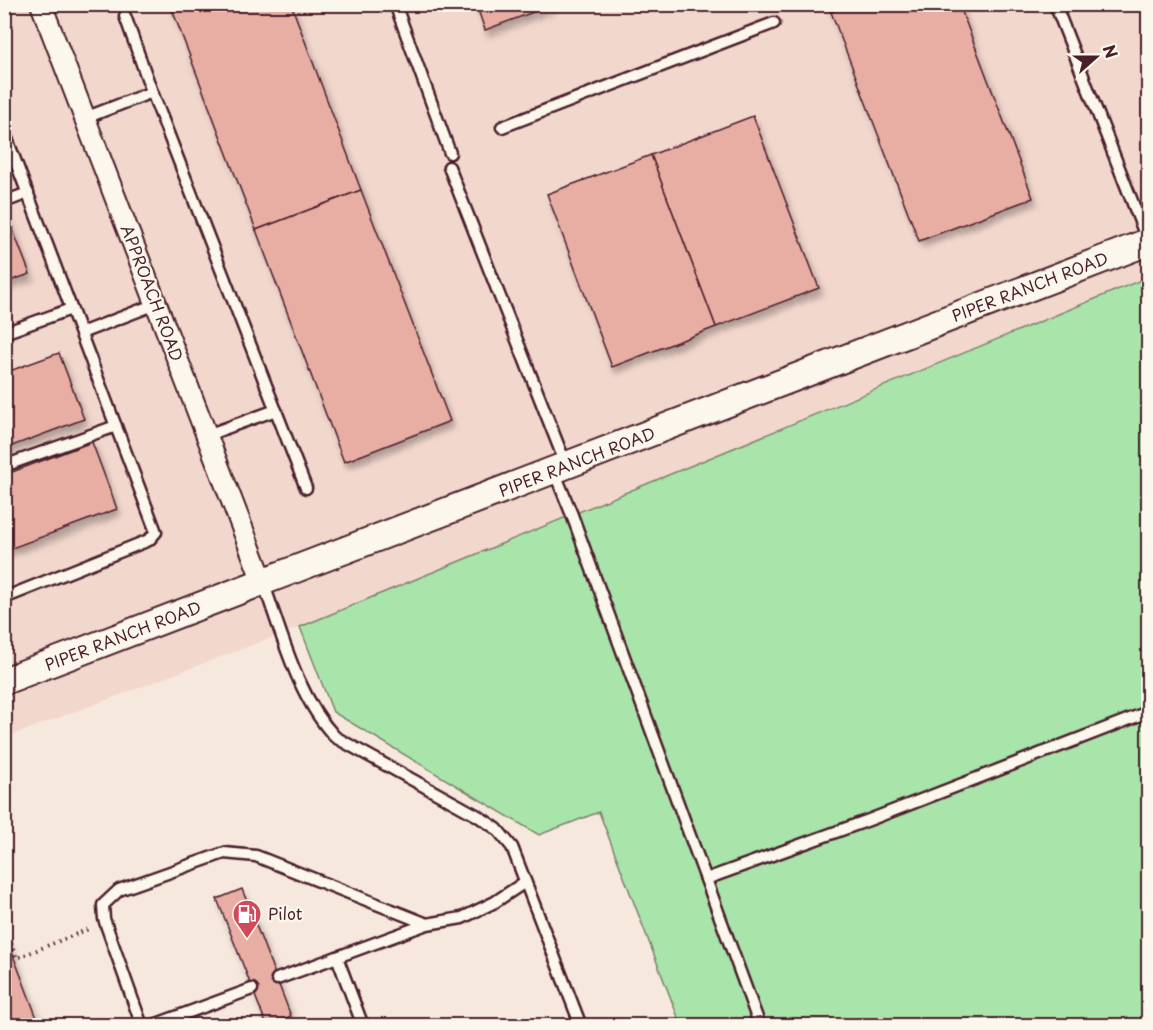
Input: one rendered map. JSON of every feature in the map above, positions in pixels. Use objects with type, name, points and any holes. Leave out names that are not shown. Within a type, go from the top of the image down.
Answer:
[{"type":"street","name":"APPROACH ROAD","points":[[41,4],[263,582]]},
{"type":"street","name":"PIPER RANCH ROAD","points":[[4,681],[1148,242]]},
{"type":"lane","points":[[394,4],[450,153]]},
{"type":"lane","points":[[1055,4],[1148,242]]},
{"type":"lane","points":[[125,16],[152,92],[306,488]]},
{"type":"lane","points":[[502,127],[774,23]]},
{"type":"lane","points":[[85,118],[152,92]]},
{"type":"lane","points":[[4,131],[156,532],[149,540],[4,598]]},
{"type":"lane","points":[[449,167],[560,468],[760,1026]]},
{"type":"lane","points":[[4,202],[28,193]]},
{"type":"lane","points":[[81,333],[156,304]]},
{"type":"lane","points":[[4,333],[71,309]]},
{"type":"lane","points":[[207,435],[276,410]]},
{"type":"lane","points":[[4,466],[116,426]]},
{"type":"lane","points":[[263,582],[307,700],[320,721],[334,737],[478,816],[497,829],[512,847],[581,1026]]},
{"type":"lane","points":[[706,879],[869,820],[1149,712]]},
{"type":"lane","points":[[142,1026],[104,919],[103,905],[119,890],[224,853],[256,856],[427,924]]},
{"type":"lane","points":[[277,979],[427,924],[462,918],[495,902],[525,882]]},
{"type":"lane","points":[[337,957],[363,1026]]},
{"type":"lane","points":[[151,1026],[252,989]]},
{"type":"path","points":[[4,927],[17,958],[79,935]]},
{"type":"shaded area","points":[[5,5],[1148,5],[1148,277],[300,627],[5,738]]},
{"type":"green space","points":[[1148,277],[1148,1025],[681,1025],[599,812],[539,835],[333,712],[300,627]]},
{"type":"building","points":[[170,4],[291,4],[361,190],[256,230]]},
{"type":"building","points":[[476,4],[555,4],[485,30]]},
{"type":"building","points":[[828,4],[850,4],[831,12]]},
{"type":"building","points":[[850,4],[959,4],[1033,198],[919,241],[831,12]]},
{"type":"building","points":[[753,116],[819,288],[716,327],[651,155]]},
{"type":"building","points":[[651,155],[716,327],[612,367],[547,194]]},
{"type":"building","points":[[361,190],[450,421],[344,462],[256,230]]},
{"type":"building","points":[[4,207],[30,274],[4,283]]},
{"type":"building","points":[[59,353],[84,419],[4,449],[4,373]]},
{"type":"building","points":[[92,442],[117,509],[4,551],[4,475]]},
{"type":"building","name":"Pilot","points":[[242,889],[291,1016],[267,1026],[217,899]]},
{"type":"building","points":[[5,934],[40,1026],[4,1026]]},
{"type":"place","name":"Pilot","points":[[247,940]]}]
